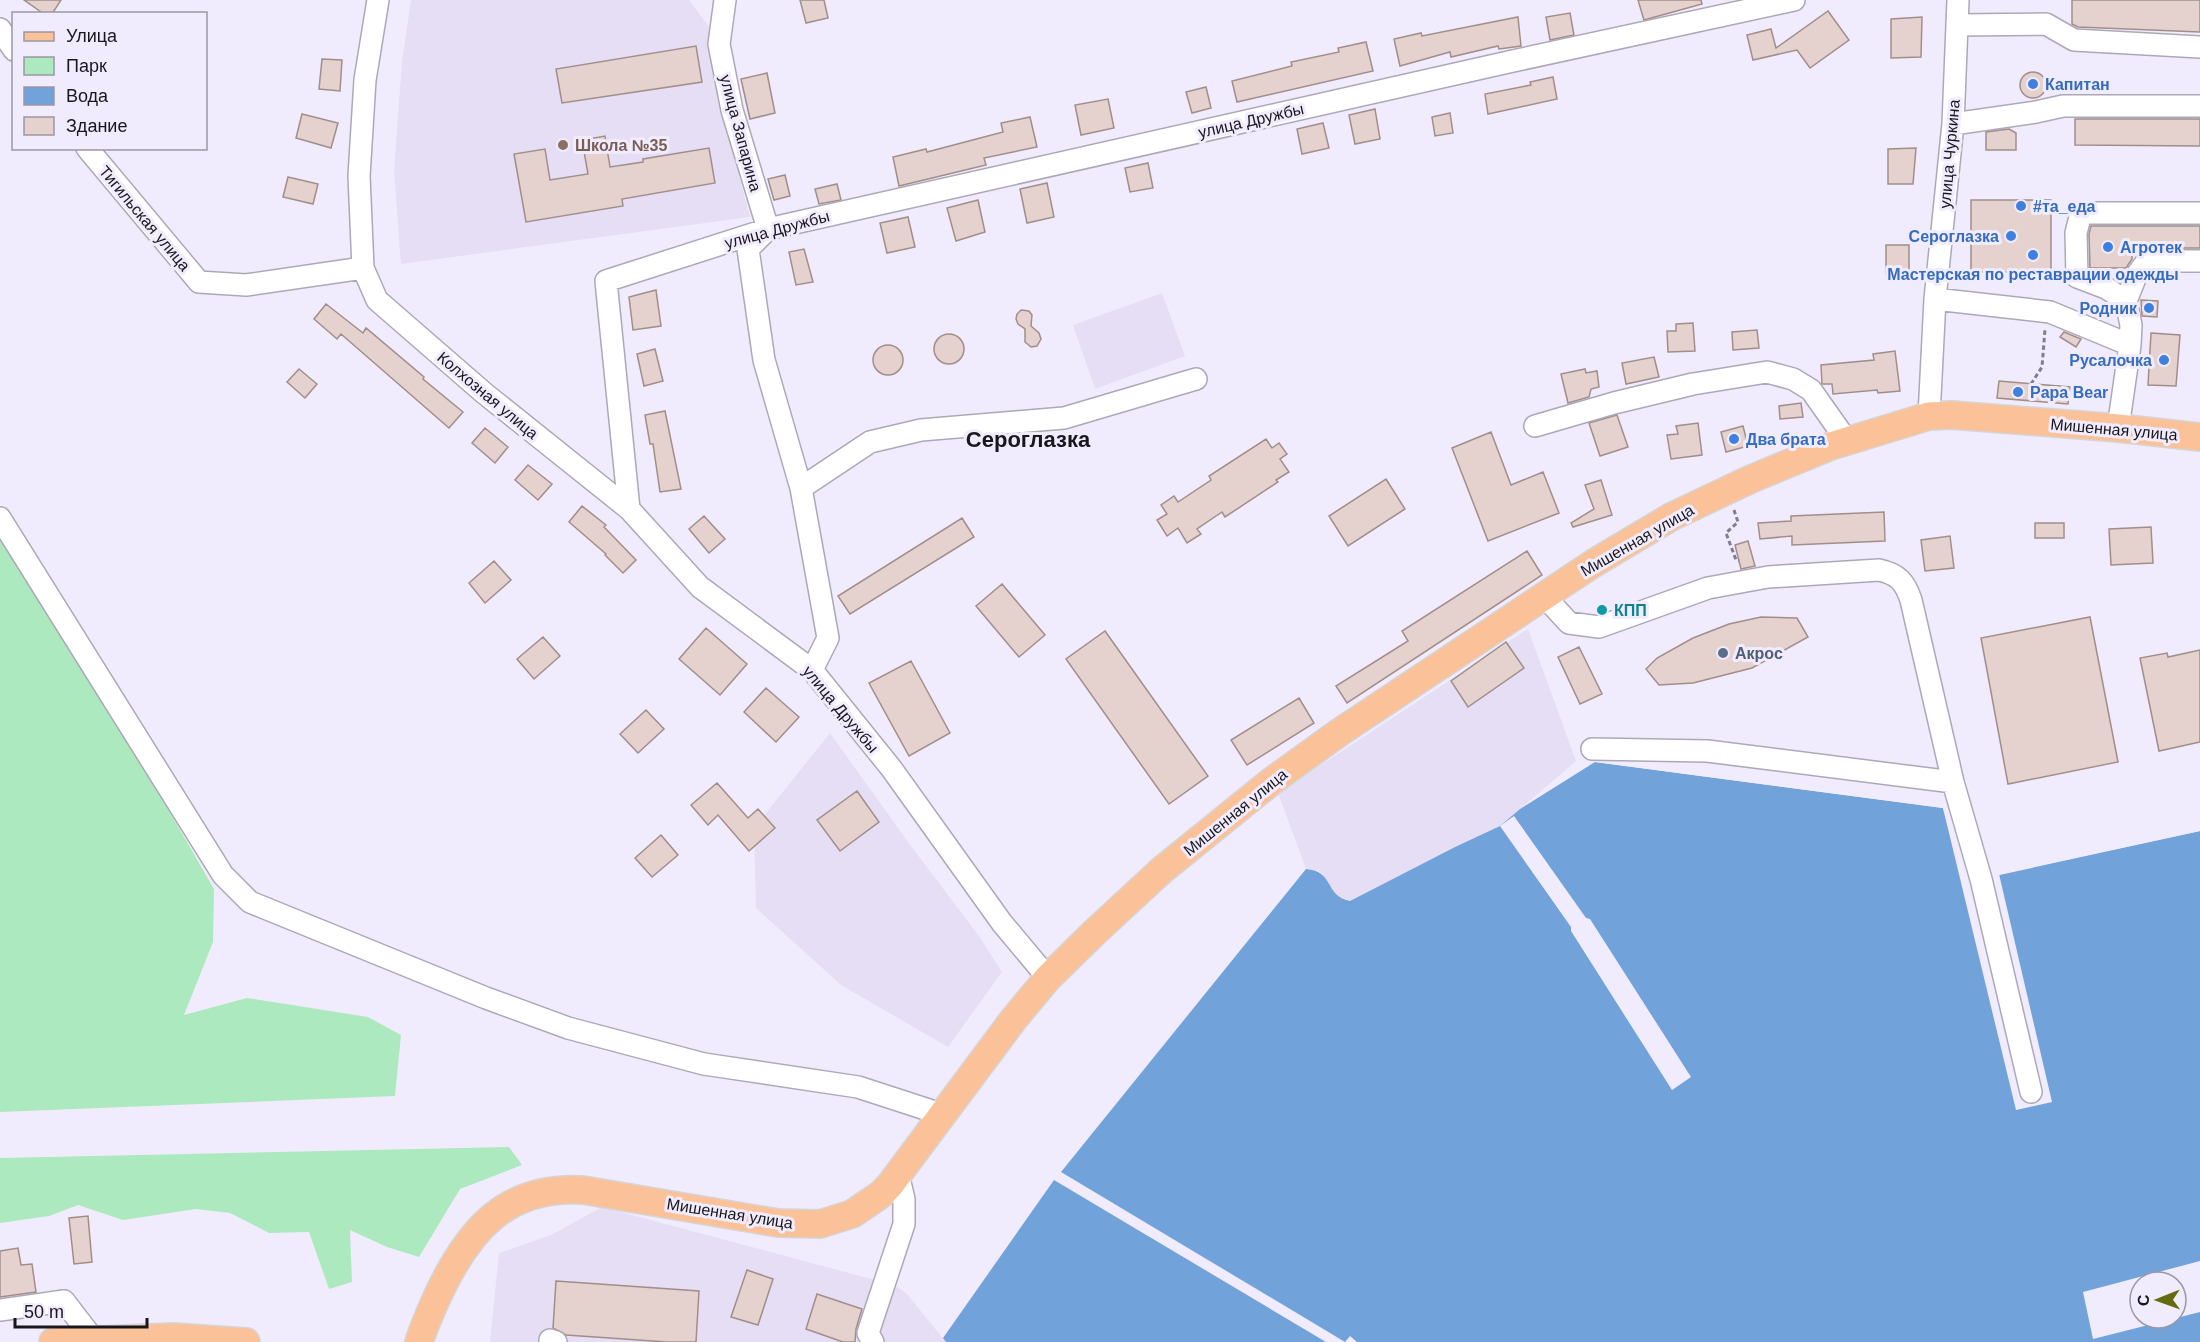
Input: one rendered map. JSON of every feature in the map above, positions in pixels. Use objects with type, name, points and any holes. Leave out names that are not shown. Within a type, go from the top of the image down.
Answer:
[{"type":"main road","name":"Мишенная улица","points":[[419,1342],[447,1277],[469,1240],[495,1214],[535,1195],[559,1190],[583,1190],[762,1221],[795,1224],[820,1224],[837,1220],[865,1207],[880,1195],[898,1174],[941,1114],[1048,978],[1162,870],[1272,781],[1411,682],[1594,562],[1680,512],[1751,479],[1846,441],[1929,416],[1952,415],[2200,437]]},
{"type":"main road","points":[[52,1342],[172,1337],[246,1342]]},
{"type":"street","points":[[356,268],[364,80],[378,0]]},
{"type":"street","name":"улица Запарина","points":[[725,0],[719,44],[727,88],[768,229]]},
{"type":"street","name":"улица Чуркина","points":[[1929,416],[1935,299],[1953,124],[1958,0]]},
{"type":"street","name":"улица Дружбы","points":[[1048,978],[1002,924],[891,768],[812,670],[700,587],[629,509],[606,281],[768,229],[1781,1]]},
{"type":"street","points":[[1957,25],[2046,24],[2074,40],[2200,47]]},
{"type":"street","points":[[0,29],[12,47]]},
{"type":"street","points":[[1953,124],[2036,112],[2062,105],[2200,106]]},
{"type":"street","name":"Тигильская улица","points":[[89,150],[199,282],[246,285],[356,268]]},
{"type":"street","points":[[2126,301],[2106,288],[2077,277],[2076,234],[2080,213],[2200,213]]},
{"type":"street","points":[[768,229],[748,249],[764,360],[801,488],[828,638],[812,670]]},
{"type":"street","points":[[2118,428],[2130,345],[2131,325],[2126,301],[2136,276],[2147,261],[2200,261]]},
{"type":"street","name":"Колхозная улица","points":[[356,268],[377,300],[484,393],[629,509]]},
{"type":"street","points":[[1935,299],[2050,312],[2130,345]]},
{"type":"street","points":[[1535,426],[1614,403],[1693,384],[1767,372],[1793,379],[1811,390],[1829,413],[1846,441]]},
{"type":"street","points":[[801,488],[870,442],[921,430],[1064,418],[1196,379]]},
{"type":"street","points":[[0,518],[223,875],[250,902],[486,998],[568,1028],[704,1064],[858,1087],[941,1114]]},
{"type":"street","points":[[1544,596],[1569,623],[1599,627],[1708,588],[1768,577],[1879,570],[1896,575],[1905,584],[1911,600],[1953,782],[1981,879],[2031,1092]]},
{"type":"street","points":[[1592,749],[1707,751],[1953,782]]},
{"type":"street","points":[[873,1342],[868,1333],[904,1224],[905,1206],[898,1174]]},
{"type":"street","points":[[0,1310],[64,1301],[94,1340]]},
{"type":"path","points":[[2031,384],[2042,367],[2045,324]]},
{"type":"path","points":[[1731,503],[1738,522],[1726,533],[1736,560],[1739,560]]},
{"type":"shaded area","name":"Школа №35","points":[[411,0],[689,0],[710,28],[724,120],[750,217],[401,264],[394,171],[402,61]]},
{"type":"shaded area","points":[[1162,293],[1185,356],[1095,389],[1073,325]]},
{"type":"shaded area","points":[[1528,629],[1576,761],[1500,826],[1350,901],[1336,896],[1323,874],[1317,870],[1306,869],[1278,793]]},
{"type":"shaded area","points":[[830,733],[979,936],[1002,972],[948,1047],[841,985],[756,908],[754,828]]},
{"type":"shaded area","points":[[602,1207],[894,1285],[906,1293],[946,1342],[490,1342],[499,1253],[551,1235]]},
{"type":"green space","points":[[0,540],[33,581],[113,713],[214,889],[213,942],[184,1015],[247,998],[368,1017],[401,1035],[395,1096],[0,1112]]},
{"type":"green space","points":[[509,1147],[522,1165],[460,1189],[419,1257],[387,1247],[350,1230],[352,1282],[329,1289],[309,1232],[269,1233],[230,1213],[196,1209],[123,1220],[78,1205],[49,1216],[0,1223],[0,1158]]},
{"type":"water","points":[[1595,762],[1943,808],[1963,883],[2200,831],[2200,1342],[1357,1342],[1350,1336],[1345,1342],[1061,1172],[1306,869],[1321,874],[1336,894],[1350,901],[1500,826],[1520,809]]},
{"type":"water","points":[[1054,1180],[1326,1342],[946,1342],[943,1338]]},
{"type":"pier","points":[[1595,759],[1944,805],[1950,816],[1965,879],[2200,828],[2200,831],[1999,874],[2052,1102],[2016,1110],[1943,808],[1595,762]]},
{"type":"pier","points":[[1514,816],[1586,918],[1590,919],[1691,1077],[1672,1090],[1571,931],[1571,927],[1500,826]]},
{"type":"pier","points":[[2200,1261],[2200,1312],[2188,1315],[2188,1270],[2166,1270]]},
{"type":"pier","points":[[2128,1280],[2129,1330],[2093,1339],[2083,1292]]},
{"type":"building","points":[[24,0],[61,0],[53,12],[41,12]]},
{"type":"building","points":[[800,0],[824,0],[828,18],[806,23]]},
{"type":"building","points":[[1638,0],[1701,0],[1702,4],[1644,20]]},
{"type":"building","points":[[2072,0],[2200,0],[2200,32],[2078,27],[2072,24]]},
{"type":"building","points":[[1828,11],[1849,40],[1810,68],[1797,50],[1753,60],[1747,35],[1771,29],[1776,48]]},
{"type":"building","points":[[1570,13],[1574,35],[1550,40],[1546,17]]},
{"type":"building","points":[[1518,17],[1521,46],[1499,49],[1498,46],[1451,57],[1450,52],[1400,66],[1394,39],[1421,33],[1422,36]]},
{"type":"building","points":[[1922,17],[1921,57],[1891,58],[1891,19]]},
{"type":"building","points":[[1366,42],[1373,71],[1237,102],[1232,81],[1292,66],[1291,62],[1339,52],[1338,48]]},
{"type":"building","points":[[696,46],[702,82],[562,103],[556,69]]},
{"type":"building","points":[[322,59],[342,60],[340,91],[319,89]]},
{"type":"building","name":"Капитан","points":[[2033,72],[2042,76],[2046,85],[2042,94],[2033,98],[2024,94],[2020,85],[2024,76]]},
{"type":"building","points":[[767,73],[775,113],[750,119],[741,79]]},
{"type":"building","points":[[1553,77],[1557,99],[1488,114],[1485,94],[1531,85],[1530,82]]},
{"type":"building","points":[[1206,87],[1211,108],[1192,113],[1186,92]]},
{"type":"building","points":[[1108,99],[1114,128],[1081,135],[1075,105]]},
{"type":"building","points":[[1375,109],[1380,139],[1355,144],[1349,115]]},
{"type":"building","points":[[1450,113],[1453,133],[1435,136],[1432,117]]},
{"type":"building","points":[[302,114],[338,123],[331,148],[296,138]]},
{"type":"building","points":[[1030,117],[1037,147],[984,158],[986,165],[899,186],[893,157],[926,149],[927,152],[1003,132],[1001,123]]},
{"type":"building","points":[[2075,119],[2200,119],[2200,146],[2075,145]]},
{"type":"building","points":[[1323,123],[1329,148],[1302,154],[1297,129]]},
{"type":"building","points":[[2009,129],[2016,133],[2016,150],[1986,150],[1986,132]]},
{"type":"building","name":"Школа №35","points":[[605,136],[610,167],[709,148],[715,183],[622,199],[623,206],[526,222],[514,154],[545,149],[550,180],[588,174],[582,140]]},
{"type":"building","points":[[1916,148],[1913,184],[1888,184],[1888,149]]},
{"type":"building","points":[[1148,163],[1153,188],[1130,192],[1125,168]]},
{"type":"building","points":[[785,175],[790,196],[774,200],[768,179]]},
{"type":"building","points":[[288,177],[318,184],[313,204],[283,197]]},
{"type":"building","points":[[1047,183],[1054,217],[1027,223],[1020,189]]},
{"type":"building","points":[[837,184],[841,200],[819,204],[815,189]]},
{"type":"building","points":[[978,200],[985,232],[956,241],[947,208]]},
{"type":"building","name":"Сероглазка","points":[[1971,200],[2051,200],[2051,272],[1971,272]]},
{"type":"building","points":[[908,217],[915,247],[887,253],[880,223]]},
{"type":"building","points":[[2091,226],[2200,226],[2200,248],[2146,248],[2132,254],[2132,259],[2126,268],[2090,268],[2089,234]]},
{"type":"building","points":[[1886,245],[1909,245],[1909,274],[1886,274]]},
{"type":"building","points":[[804,249],[813,282],[796,285],[789,252]]},
{"type":"building","points":[[656,290],[661,326],[633,330],[629,297]]},
{"type":"building","name":"Родник","points":[[2141,300],[2158,301],[2157,317],[2142,316]]},
{"type":"building","points":[[326,304],[363,333],[366,328],[463,412],[449,428],[341,334],[337,339],[314,319]]},
{"type":"building","points":[[1021,310],[1029,311],[1032,315],[1031,326],[1039,333],[1041,339],[1037,346],[1031,347],[1025,342],[1025,329],[1018,324],[1016,319]]},
{"type":"building","points":[[1693,323],[1695,351],[1668,352],[1667,331],[1676,331],[1676,324]]},
{"type":"building","points":[[1757,330],[1759,348],[1733,350],[1732,332]]},
{"type":"building","points":[[2064,332],[2081,339],[2076,347],[2060,337]]},
{"type":"building","name":"Русалочка","points":[[2151,333],[2180,335],[2176,386],[2148,385]]},
{"type":"building","points":[[949,334],[960,338],[964,349],[960,360],[949,364],[938,360],[934,349],[938,338]]},
{"type":"building","points":[[888,345],[899,349],[903,360],[899,371],[888,375],[877,371],[873,360],[877,349]]},
{"type":"building","points":[[655,349],[663,381],[644,386],[637,354]]},
{"type":"building","points":[[1895,351],[1900,391],[1878,393],[1877,390],[1833,394],[1832,384],[1822,384],[1821,365],[1874,360],[1873,354]]},
{"type":"building","points":[[1654,357],[1659,377],[1626,384],[1622,363]]},
{"type":"building","points":[[299,369],[317,384],[305,398],[287,382]]},
{"type":"building","points":[[1585,369],[1586,373],[1597,371],[1599,387],[1591,389],[1589,397],[1568,403],[1561,374]]},
{"type":"building","points":[[1999,381],[2070,387],[2068,404],[1997,398]]},
{"type":"building","points":[[1801,403],[1803,417],[1780,419],[1779,406]]},
{"type":"building","points":[[665,411],[681,489],[660,492],[653,444],[650,444],[645,415]]},
{"type":"building","points":[[1617,415],[1628,447],[1600,456],[1589,423]]},
{"type":"building","points":[[1698,423],[1702,455],[1671,459],[1667,435],[1678,434],[1676,426]]},
{"type":"building","name":"Два брата","points":[[1743,426],[1748,446],[1726,452],[1721,432]]},
{"type":"building","points":[[485,428],[508,447],[495,463],[472,443]]},
{"type":"building","points":[[1491,432],[1511,485],[1543,472],[1559,513],[1488,541],[1452,448]]},
{"type":"building","points":[[1266,439],[1272,448],[1279,443],[1287,454],[1280,459],[1289,472],[1276,480],[1278,482],[1225,517],[1222,512],[1197,529],[1201,534],[1187,543],[1178,528],[1167,536],[1157,520],[1167,514],[1161,505],[1174,496],[1178,502],[1211,480],[1209,476]]},
{"type":"building","points":[[528,465],[552,484],[538,500],[515,480]]},
{"type":"building","points":[[1386,479],[1405,509],[1348,546],[1329,516]]},
{"type":"building","points":[[1601,480],[1612,515],[1573,527],[1571,523],[1594,509],[1585,485]]},
{"type":"building","points":[[582,506],[606,525],[604,527],[636,560],[623,573],[606,554],[569,522]]},
{"type":"building","points":[[1884,512],[1885,541],[1792,545],[1792,536],[1760,539],[1758,523],[1791,521],[1791,516]]},
{"type":"building","points":[[704,516],[725,539],[709,553],[689,529]]},
{"type":"building","points":[[962,518],[974,537],[850,614],[838,596]]},
{"type":"building","points":[[2035,523],[2064,523],[2064,538],[2035,538]]},
{"type":"building","points":[[2151,527],[2153,563],[2111,565],[2109,529]]},
{"type":"building","points":[[1950,536],[1954,568],[1925,571],[1921,540]]},
{"type":"building","points":[[1748,541],[1755,566],[1741,569],[1735,545]]},
{"type":"building","points":[[1527,551],[1542,575],[1347,703],[1336,686],[1408,641],[1402,631]]},
{"type":"building","points":[[494,561],[511,580],[485,603],[469,583]]},
{"type":"building","points":[[1002,584],[1045,635],[1019,657],[976,606]]},
{"type":"building","name":"Акрос","points":[[1761,617],[1797,618],[1808,637],[1752,668],[1693,683],[1659,685],[1646,669],[1657,658],[1693,638],[1729,624]]},
{"type":"building","points":[[2090,617],[2118,762],[2008,784],[1981,638]]},
{"type":"building","points":[[706,628],[747,664],[720,695],[679,659]]},
{"type":"building","points":[[1105,631],[1208,776],[1169,804],[1066,659]]},
{"type":"building","points":[[543,637],[560,656],[534,679],[517,659]]},
{"type":"building","points":[[1506,642],[1524,668],[1468,707],[1451,681]]},
{"type":"building","points":[[1579,647],[1602,694],[1580,704],[1558,657]]},
{"type":"building","points":[[2200,650],[2200,742],[2159,751],[2140,658],[2167,653],[2168,657]]},
{"type":"building","points":[[911,661],[950,733],[909,756],[869,683]]},
{"type":"building","points":[[766,688],[799,717],[776,742],[744,712]]},
{"type":"building","points":[[1299,698],[1314,723],[1247,765],[1231,740]]},
{"type":"building","points":[[646,710],[664,729],[638,753],[620,734]]},
{"type":"building","points":[[717,783],[748,818],[758,809],[775,828],[749,851],[718,815],[708,825],[691,805]]},
{"type":"building","points":[[857,791],[879,822],[840,851],[817,820]]},
{"type":"building","points":[[661,835],[678,855],[652,877],[635,858]]},
{"type":"building","points":[[88,1216],[92,1262],[74,1264],[69,1218]]},
{"type":"building","points":[[18,1248],[21,1265],[32,1264],[36,1292],[0,1297],[0,1251]]},
{"type":"building","points":[[747,1270],[773,1279],[758,1325],[731,1317]]},
{"type":"building","points":[[556,1281],[699,1291],[696,1342],[566,1335],[553,1328]]},
{"type":"building","points":[[817,1294],[862,1309],[855,1342],[843,1342],[806,1329]]},
{"type":"place","name":"Капитан","points":[[2033,84]]},
{"type":"place","name":"Школа №35","points":[[563,145]]},
{"type":"place","name":"#та_еда","points":[[2021,206]]},
{"type":"place","name":"Сероглазка","points":[[2011,236]]},
{"type":"place","name":"Агротек","points":[[2108,247]]},
{"type":"place","name":"Мастерская по реставрации одежды","points":[[2033,255]]},
{"type":"place","name":"Родник","points":[[2149,308]]},
{"type":"place","name":"Русалочка","points":[[2164,360]]},
{"type":"place","name":"Papa Bear","points":[[2018,392]]},
{"type":"place","name":"Два брата","points":[[1734,439]]},
{"type":"place","name":"КПП","points":[[1602,610]]},
{"type":"place","name":"Акрос","points":[[1723,653]]},
{"type":"district","name":"Сероглазка","points":[[1028,439]]}]
